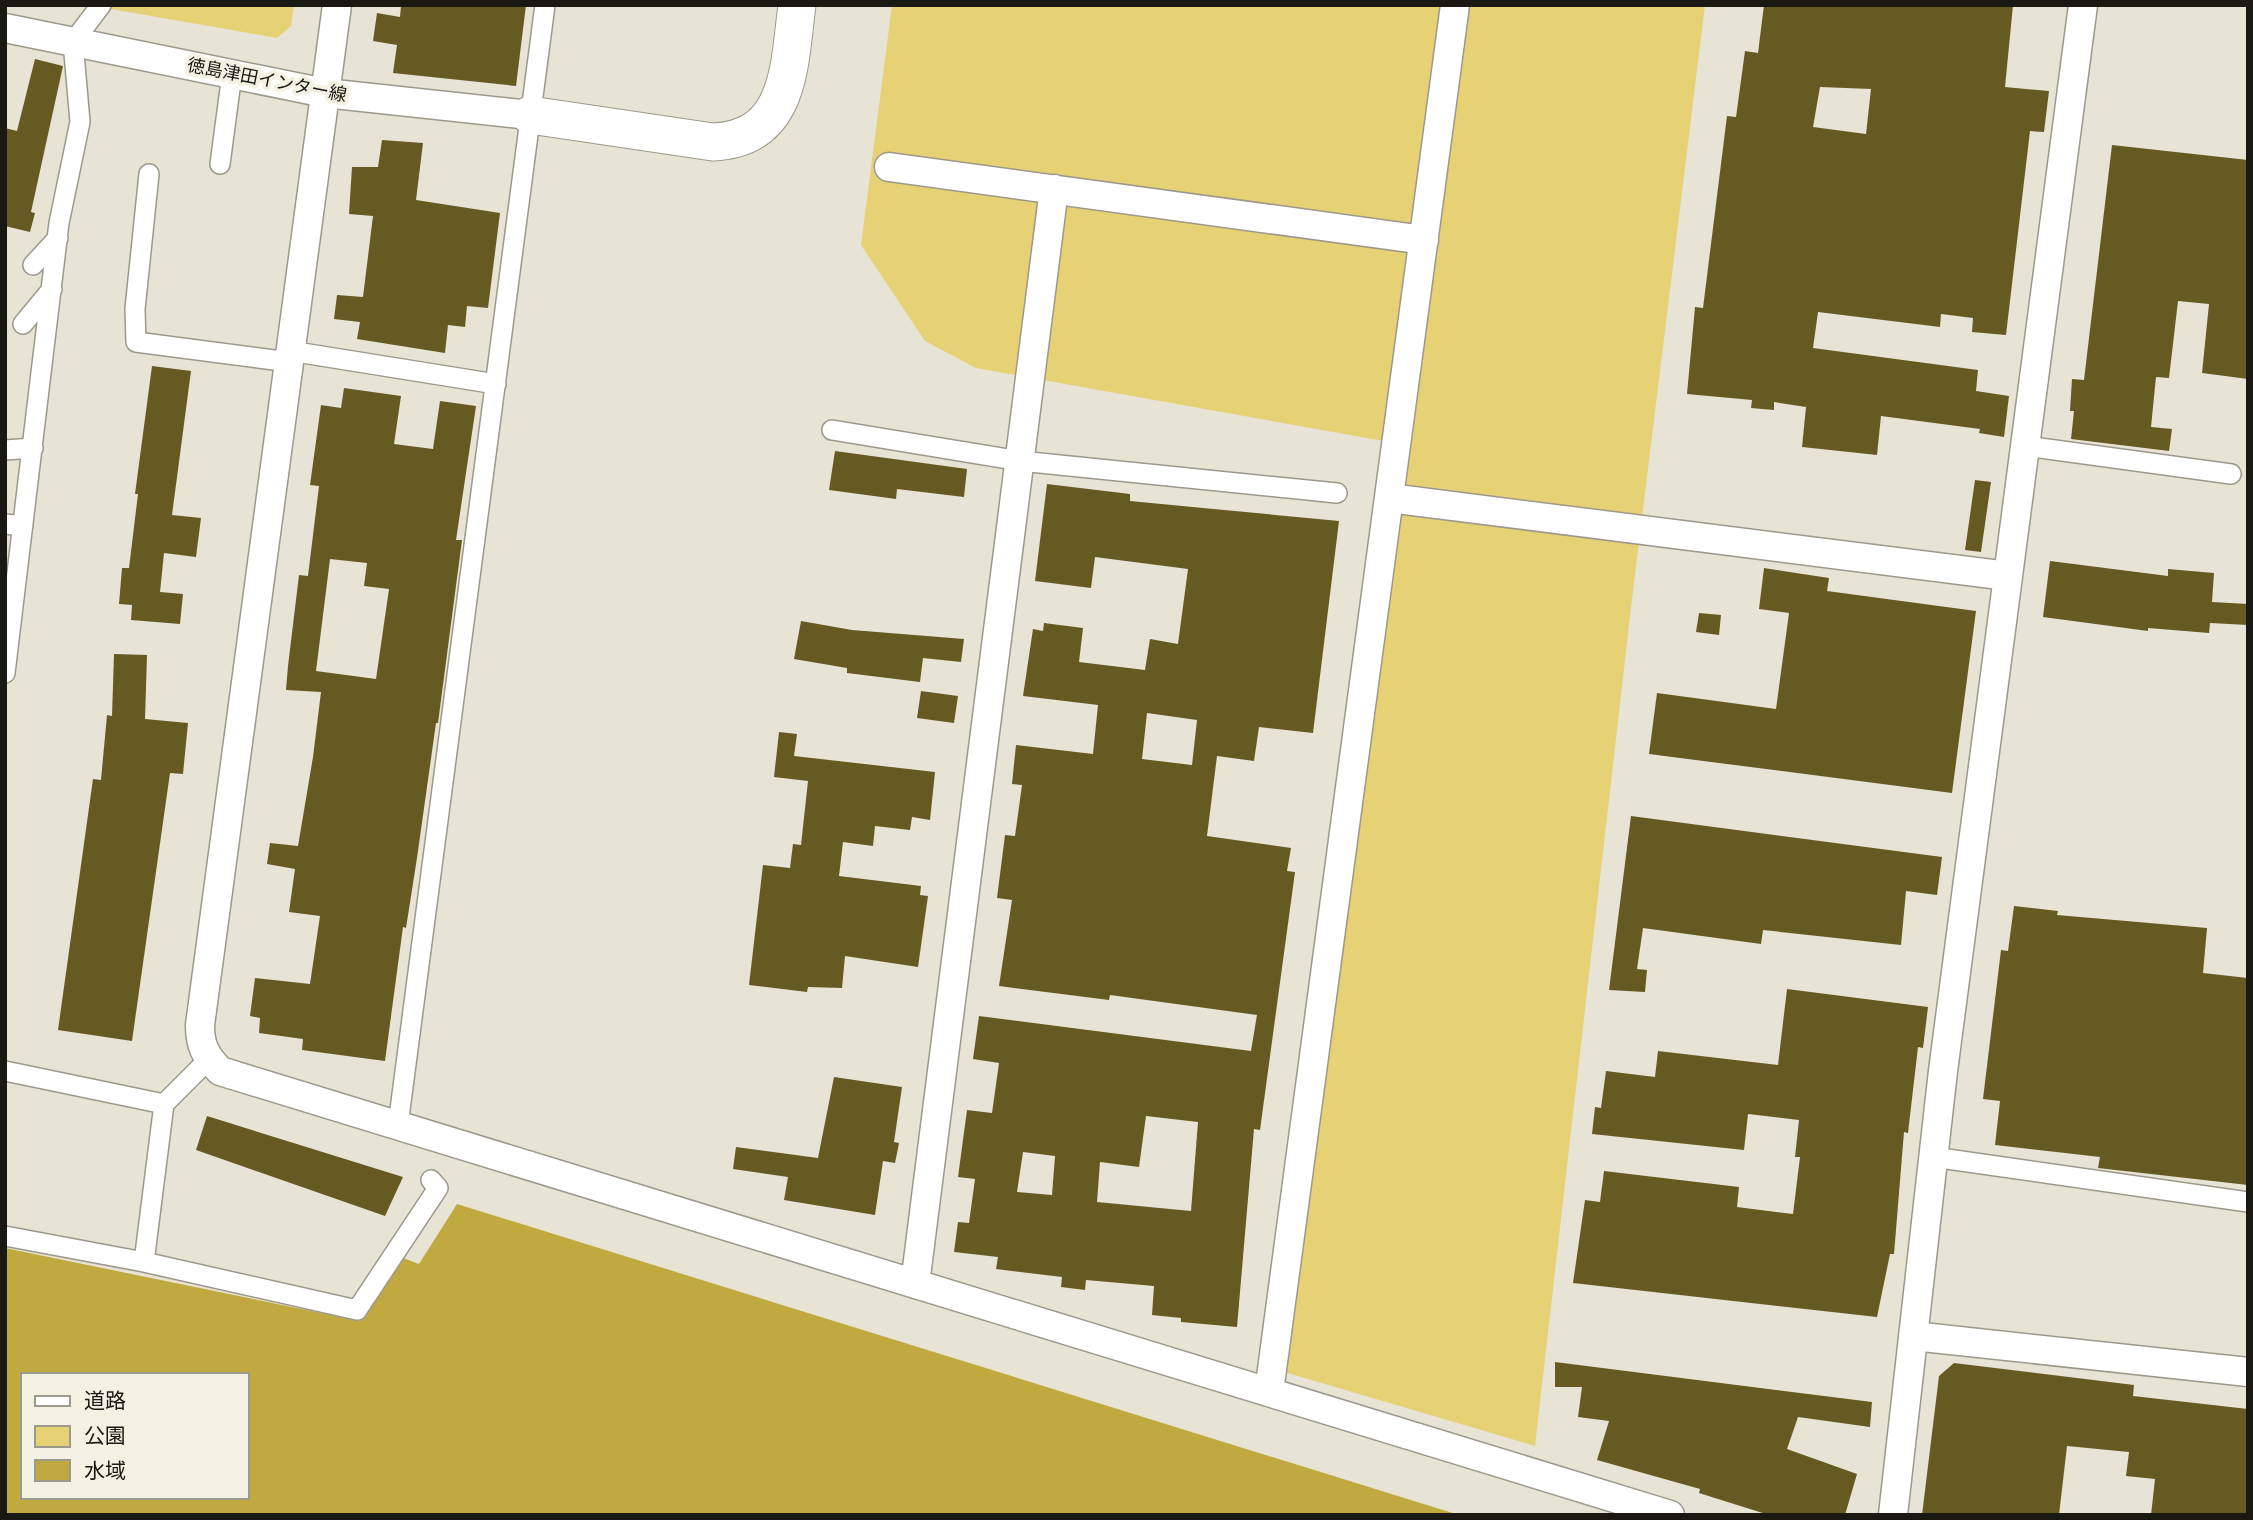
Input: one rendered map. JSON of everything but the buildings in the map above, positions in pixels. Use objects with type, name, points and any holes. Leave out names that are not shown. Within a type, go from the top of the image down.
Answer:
[{"type":"highway","points":[[530,116],[713,142],[735,141],[756,132],[772,114],[784,90],[797,5]]},
{"type":"street","points":[[6,665],[14,525],[33,448],[58,239],[80,122],[73,42],[101,5]]},
{"type":"street","points":[[337,5],[200,1025],[200,1045],[209,1059],[220,1071],[1670,1515]]},
{"type":"street","points":[[398,1125],[545,5]]},
{"type":"street","points":[[1269,1392],[1455,5]]},
{"type":"street","points":[[1893,1515],[1933,1157],[2083,5]]},
{"type":"street","name":"徳島津田インター線","points":[[5,28],[325,93],[530,116]]},
{"type":"street","points":[[220,164],[232,75]]},
{"type":"street","points":[[889,167],[1424,240]]},
{"type":"street","points":[[149,174],[135,309],[135,342],[290,357],[496,384]]},
{"type":"street","points":[[915,1284],[1054,190]]},
{"type":"street","points":[[33,265],[58,239]]},
{"type":"street","points":[[23,324],[53,288]]},
{"type":"street","points":[[832,430],[1020,461],[1337,493]]},
{"type":"street","points":[[2025,446],[2231,474]]},
{"type":"street","points":[[5,450],[33,448]]},
{"type":"street","points":[[1389,498],[2008,576]]},
{"type":"street","points":[[144,1262],[164,1104],[209,1059]]},
{"type":"street","points":[[5,1071],[164,1104]]},
{"type":"street","points":[[1933,1157],[2248,1202]]},
{"type":"street","points":[[5,1236],[144,1262],[357,1310],[438,1188],[431,1180]]},
{"type":"street","points":[[1913,1336],[2248,1372]]},
{"type":"green space","points":[[112,5],[294,5],[291,26],[277,38],[111,9]]},
{"type":"green space","points":[[892,5],[1705,5],[1632,599],[1535,1446],[1274,1369],[1389,442],[976,368],[925,341],[861,245]]},
{"type":"water","points":[[457,1204],[1459,1515],[5,1515],[5,1248],[360,1321],[403,1258],[419,1264]]}]
